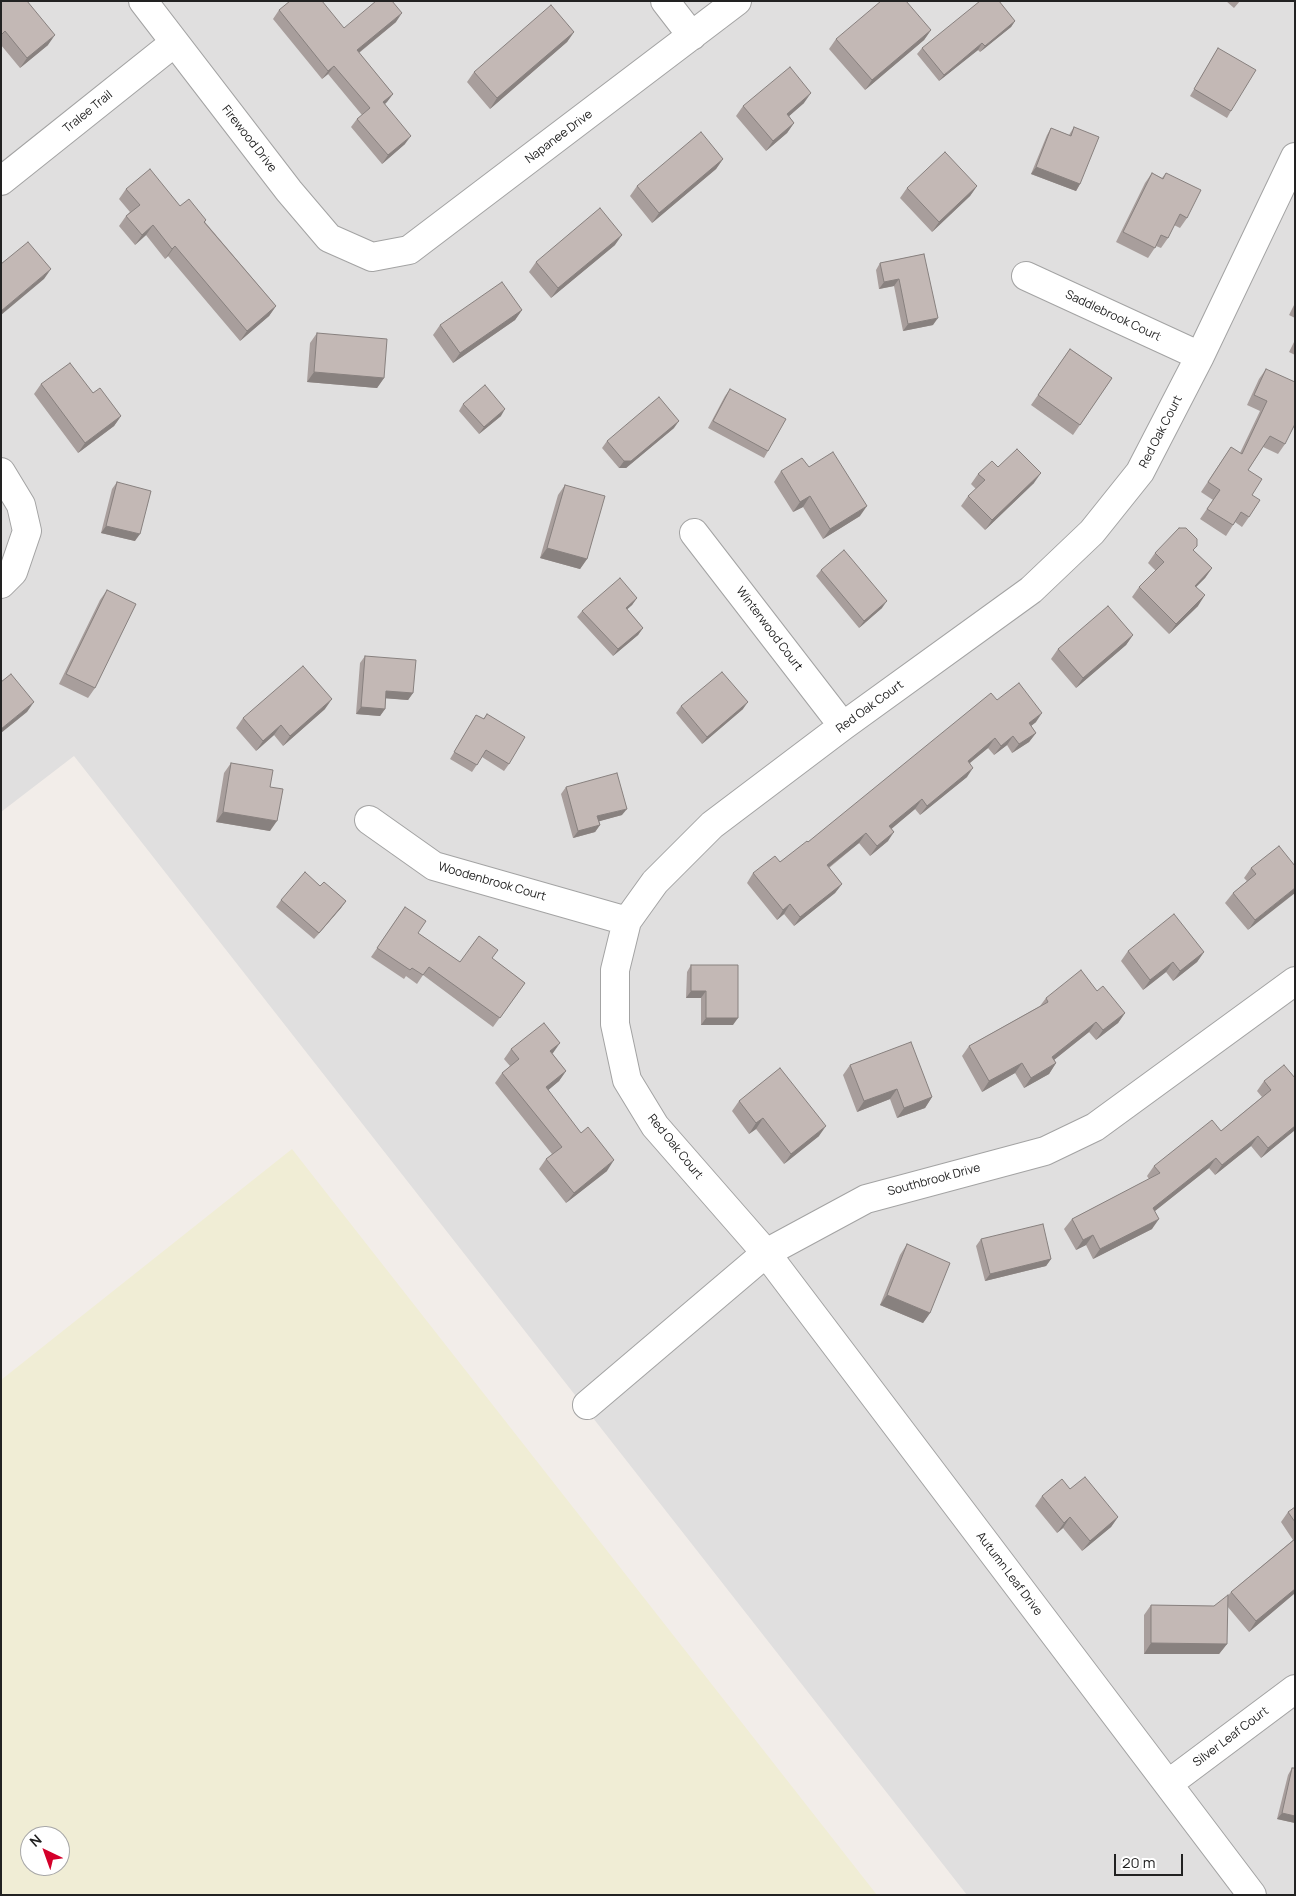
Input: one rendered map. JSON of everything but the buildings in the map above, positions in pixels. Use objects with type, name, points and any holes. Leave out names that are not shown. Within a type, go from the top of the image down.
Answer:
[{"type":"street","name":"Firewood Drive","points":[[143,1],[283,184],[329,238],[372,257]]},
{"type":"street","points":[[665,1],[692,36]]},
{"type":"street","name":"Napanee Drive","points":[[372,257],[409,250],[737,1]]},
{"type":"street","name":"Tralee Trail","points":[[1,181],[174,43]]},
{"type":"street","name":"Red Oak Court","points":[[766,1253],[655,1126],[627,1080],[615,1024],[615,970],[627,921],[655,882],[712,825],[843,726],[1031,590],[1092,532],[1140,472],[1200,356],[1295,157]]},
{"type":"street","name":"Saddlebrook Court","points":[[1026,276],[1200,356]]},
{"type":"street","points":[[1,472],[21,506],[27,531],[13,572],[1,584]]},
{"type":"street","name":"Winterwood Court","points":[[694,533],[843,726]]},
{"type":"street","name":"Woodenbrook Court","points":[[369,820],[434,866],[627,921]]},
{"type":"street","name":"Southbrook Drive","points":[[587,1404],[766,1253],[866,1200],[1045,1151],[1094,1127],[1295,981]]},
{"type":"street","name":"Autumn Leaf Drive","points":[[766,1253],[1252,1895]]},
{"type":"street","name":"Silver Leaf Court","points":[[1168,1784],[1295,1689]]},
{"type":"shaded area","points":[[1,1],[1295,1],[1295,1895],[967,1895],[74,756],[1,812]]},
{"type":"shaded area","points":[[292,1149],[877,1895],[1,1895],[1,1380]]}]
